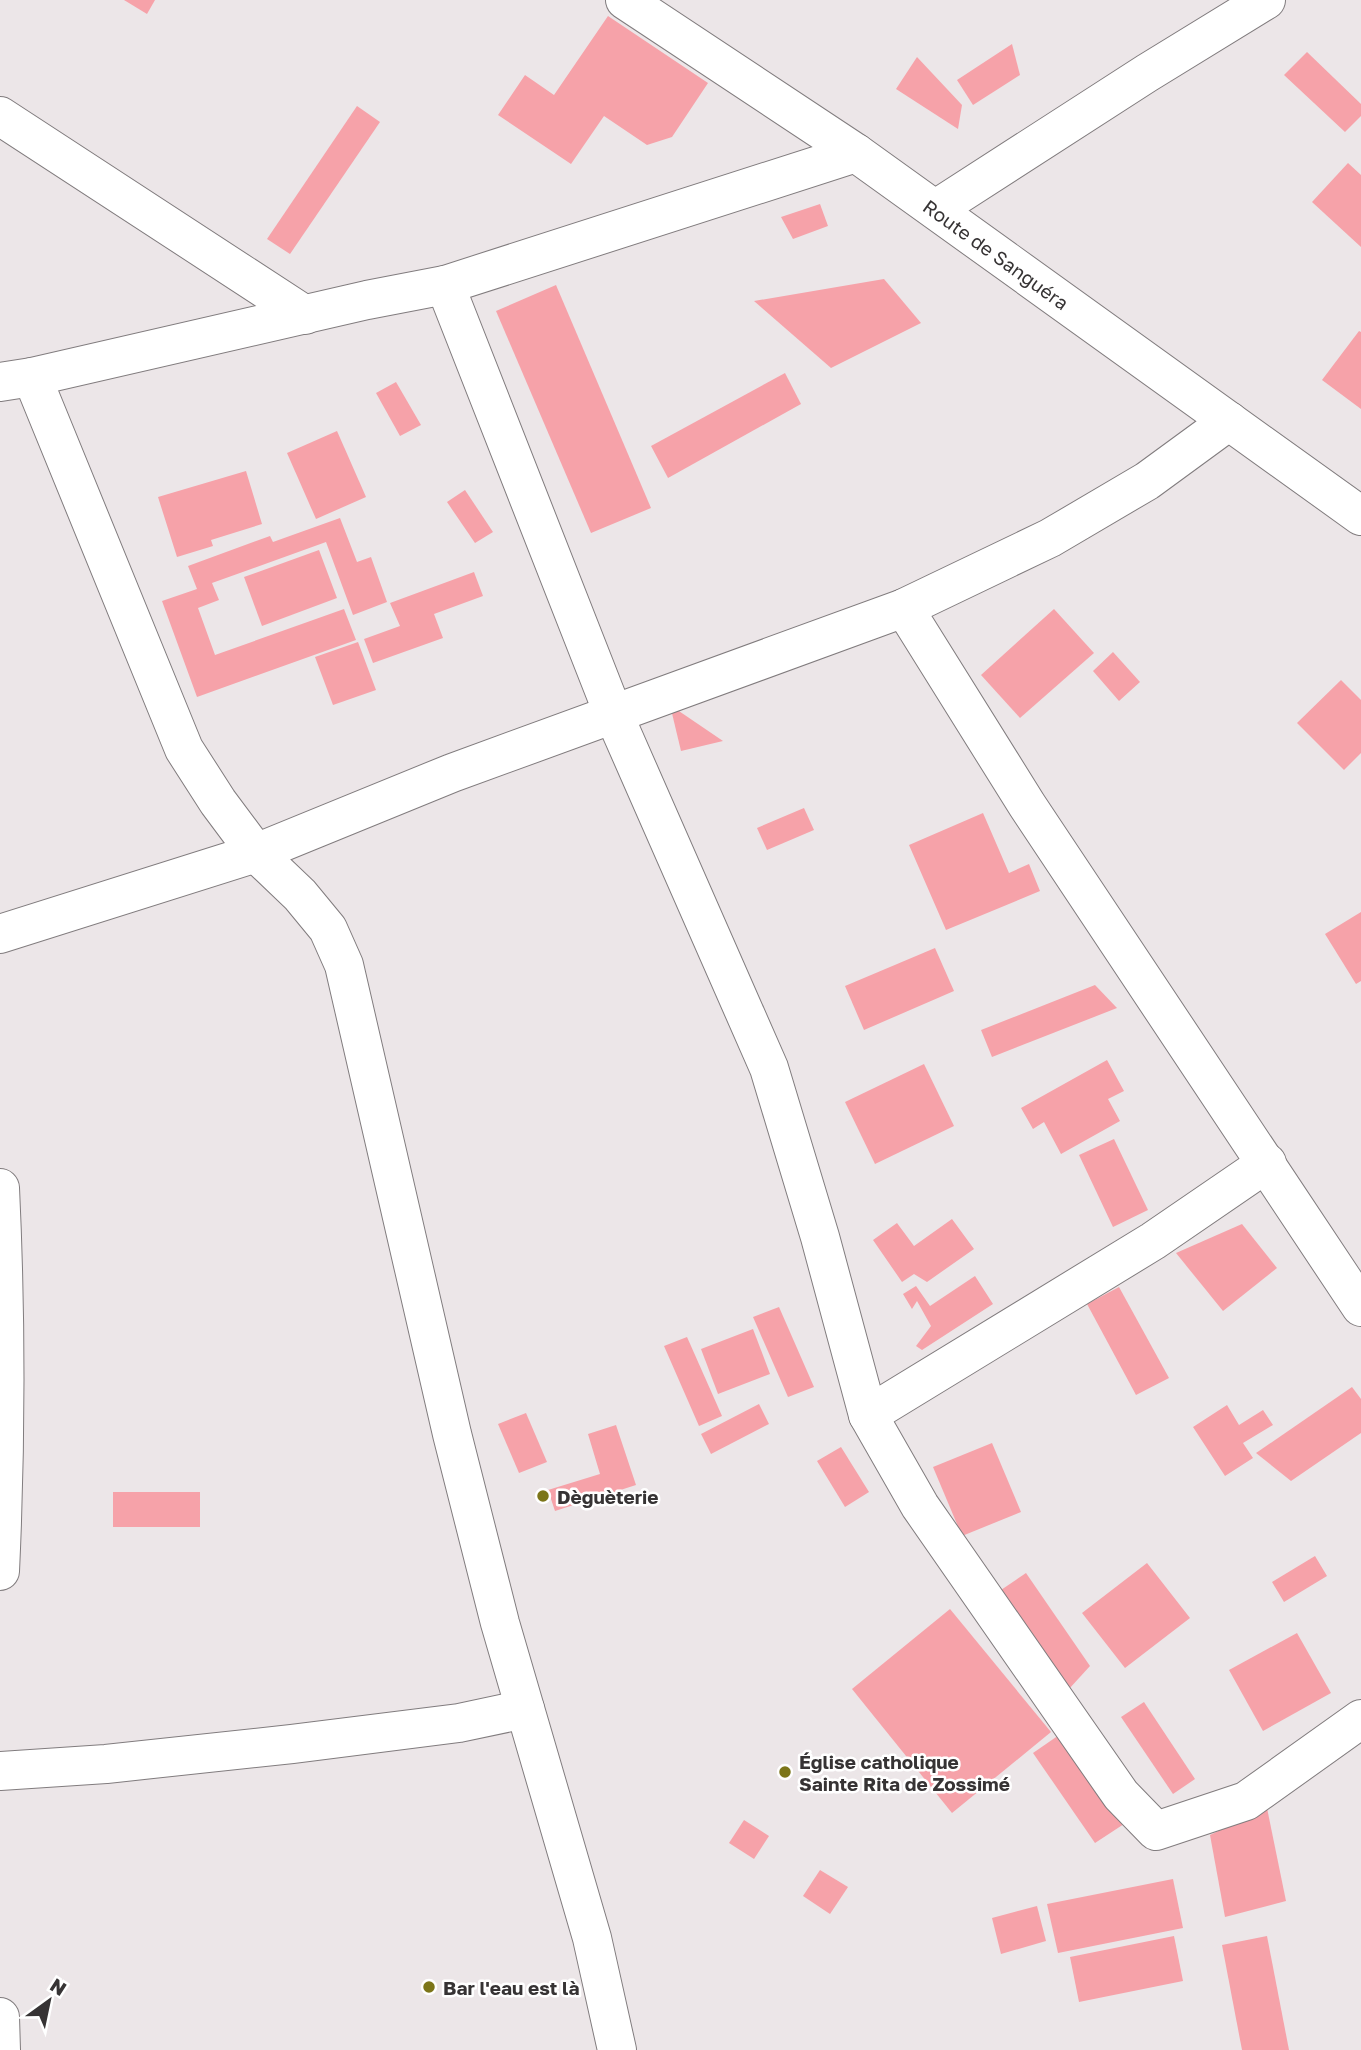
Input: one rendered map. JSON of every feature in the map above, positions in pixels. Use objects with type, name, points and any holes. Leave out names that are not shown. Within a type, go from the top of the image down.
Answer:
[{"type":"street","name":"Route de Sanguéra","points":[[625,0],[936,209],[1361,516]]},
{"type":"street","points":[[936,209],[1266,0]]},
{"type":"street","points":[[0,116],[305,315]]},
{"type":"street","points":[[617,2050],[592,1938],[500,1623],[452,1434],[344,965],[328,929],[300,895],[256,853],[218,802],[184,749],[16,379],[445,285],[856,153]]},
{"type":"street","points":[[445,285],[613,713],[769,1068],[820,1237],[869,1415],[920,1506],[1121,1795],[1156,1831],[1245,1801],[1361,1719]]},
{"type":"street","points":[[0,934],[256,853],[452,773],[904,608],[1050,538],[1147,481],[1229,421]]},
{"type":"street","points":[[904,608],[1027,805],[1361,1307]]},
{"type":"street","points":[[869,1415],[1153,1241],[1267,1163]]},
{"type":"street","points":[[0,1188],[4,1454],[0,1571]]},
{"type":"street","points":[[0,1771],[106,1764],[292,1744],[459,1723],[525,1709]]},
{"type":"street","points":[[0,2017],[1,2050]]},
{"type":"building","points":[[124,0],[155,0],[147,14]]},
{"type":"building","points":[[608,16],[708,83],[672,137],[647,145],[604,116],[571,164],[498,115],[525,75],[554,95]]},
{"type":"building","points":[[1012,44],[1020,75],[973,105],[957,80]]},
{"type":"building","points":[[1307,52],[1361,104],[1361,116],[1345,132],[1284,75]]},
{"type":"building","points":[[917,57],[962,105],[958,129],[896,89]]},
{"type":"building","points":[[357,106],[380,122],[290,254],[267,239]]},
{"type":"building","points":[[1348,163],[1361,175],[1361,247],[1312,202]]},
{"type":"building","points":[[820,204],[828,226],[793,239],[781,217]]},
{"type":"building","points":[[884,279],[921,323],[831,368],[754,301]]},
{"type":"building","points":[[556,285],[651,508],[591,533],[496,311]]},
{"type":"building","points":[[1359,331],[1361,332],[1361,409],[1322,380]]},
{"type":"building","points":[[785,373],[801,404],[668,478],[651,446]]},
{"type":"building","points":[[396,382],[421,425],[400,436],[376,393]]},
{"type":"building","points":[[337,431],[366,497],[316,519],[287,453]]},
{"type":"building","points":[[246,471],[262,524],[211,540],[213,546],[177,557],[158,497]]},
{"type":"building","points":[[465,490],[493,532],[475,543],[447,502]]},
{"type":"building","points":[[340,518],[357,562],[371,557],[387,602],[353,615],[326,542],[212,583],[219,600],[198,608],[215,655],[344,609],[356,640],[197,697],[162,601],[197,589],[188,566],[270,536],[273,542]]},
{"type":"building","points":[[319,550],[337,598],[262,626],[244,577]]},
{"type":"building","points":[[474,572],[483,596],[434,614],[443,638],[373,663],[364,639],[400,626],[390,603]]},
{"type":"building","points":[[1054,609],[1094,653],[1020,718],[981,675]]},
{"type":"building","points":[[358,642],[376,690],[333,705],[315,657]]},
{"type":"building","points":[[1113,652],[1140,682],[1119,701],[1093,671]]},
{"type":"building","points":[[1341,680],[1361,700],[1361,753],[1344,770],[1297,723]]},
{"type":"building","points":[[670,705],[723,741],[681,751]]},
{"type":"building","points":[[804,808],[814,830],[767,850],[757,828]]},
{"type":"building","points":[[983,813],[1009,873],[1029,864],[1040,891],[946,930],[909,845]]},
{"type":"building","points":[[1361,912],[1361,981],[1356,984],[1325,934]]},
{"type":"building","points":[[935,948],[954,991],[864,1030],[845,986]]},
{"type":"building","points":[[1095,985],[1117,1008],[992,1057],[981,1030]]},
{"type":"building","points":[[1107,1060],[1124,1091],[1108,1099],[1120,1121],[1061,1154],[1044,1122],[1033,1129],[1021,1108]]},
{"type":"building","points":[[924,1064],[954,1126],[875,1164],[845,1102]]},
{"type":"building","points":[[1114,1139],[1148,1210],[1113,1227],[1079,1155]]},
{"type":"building","points":[[952,1219],[974,1249],[927,1282],[914,1274],[902,1282],[873,1240],[897,1223],[914,1246]]},
{"type":"building","points":[[1242,1224],[1277,1268],[1223,1311],[1176,1253]]},
{"type":"building","points":[[975,1276],[993,1304],[922,1350],[916,1346],[931,1326],[917,1301],[912,1309],[903,1294],[916,1286],[930,1306]]},
{"type":"building","points":[[1119,1287],[1169,1378],[1136,1395],[1087,1304]]},
{"type":"building","points":[[779,1307],[814,1387],[788,1397],[753,1317]]},
{"type":"building","points":[[753,1329],[770,1374],[718,1394],[701,1349]]},
{"type":"building","points":[[687,1337],[722,1416],[699,1426],[664,1346]]},
{"type":"building","points":[[1352,1387],[1361,1399],[1361,1433],[1291,1481],[1256,1453]]},
{"type":"building","points":[[759,1404],[769,1424],[711,1454],[701,1434]]},
{"type":"building","points":[[1227,1405],[1239,1425],[1263,1410],[1273,1425],[1243,1443],[1253,1458],[1225,1476],[1193,1427]]},
{"type":"building","points":[[526,1413],[547,1462],[519,1473],[498,1424]]},
{"type":"building","points":[[616,1425],[636,1485],[555,1511],[548,1490],[600,1474],[588,1434]]},
{"type":"building","points":[[992,1443],[1021,1512],[962,1536],[933,1467]]},
{"type":"building","points":[[841,1447],[869,1492],[845,1507],[817,1461]]},
{"type":"building","points":[[113,1492],[200,1492],[200,1527],[113,1527]]},
{"type":"building","points":[[1315,1556],[1327,1576],[1284,1602],[1272,1582]]},
{"type":"building","points":[[1147,1563],[1190,1618],[1125,1668],[1082,1613]]},
{"type":"building","points":[[1026,1573],[1090,1666],[1069,1689],[1001,1590]]},
{"type":"building","points":[[950,1609],[1051,1732],[952,1813],[852,1689]]},
{"type":"building","points":[[1297,1633],[1331,1693],[1263,1731],[1229,1670]]},
{"type":"building","points":[[1144,1702],[1195,1779],[1173,1794],[1121,1717]]},
{"type":"building","points":[[1062,1733],[1124,1824],[1095,1843],[1033,1753]]},
{"type":"building","points":[[1267,1808],[1286,1901],[1225,1917],[1210,1835]]},
{"type":"building","points":[[744,1820],[769,1836],[754,1859],[729,1843]]},
{"type":"building","points":[[820,1870],[848,1887],[830,1914],[803,1896]]},
{"type":"building","points":[[1173,1879],[1183,1928],[1058,1953],[1047,1904]]},
{"type":"building","points":[[1037,1906],[1046,1941],[1001,1954],[992,1918]]},
{"type":"building","points":[[1174,1936],[1183,1981],[1079,2002],[1070,1957]]},
{"type":"building","points":[[1267,1936],[1289,2050],[1242,2050],[1222,1945]]},
{"type":"place","name":"Dèguèterie","points":[[543,1496]]},
{"type":"place","name":"Église catholique Sainte Rita de Zossimé","points":[[785,1772]]},
{"type":"place","name":"Bar l'eau est là","points":[[429,1987]]}]
